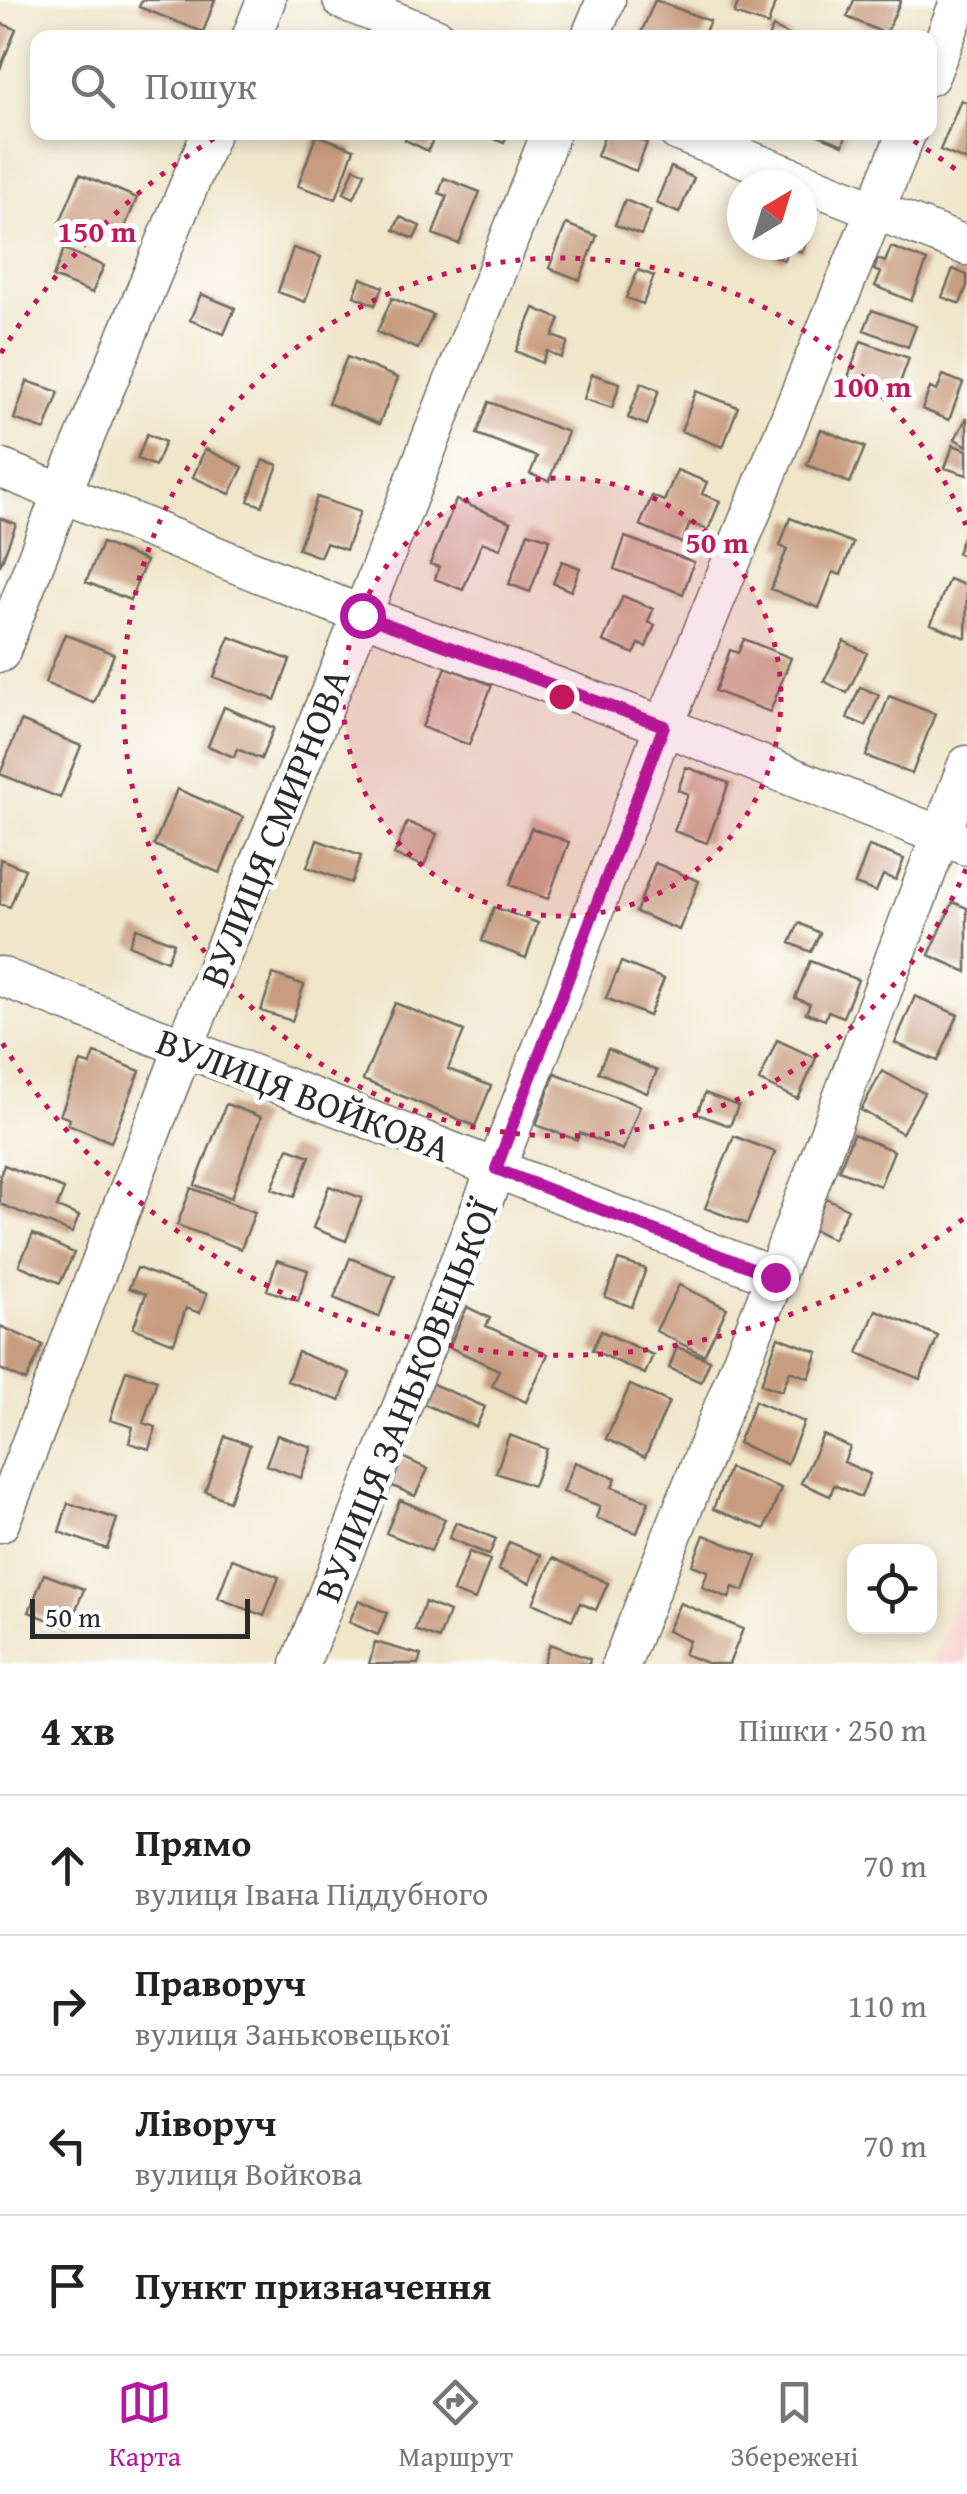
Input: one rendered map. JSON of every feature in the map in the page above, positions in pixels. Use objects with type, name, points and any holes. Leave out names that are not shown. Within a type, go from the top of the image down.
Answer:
[{"type":"street","points":[[254,30],[266,0]]},
{"type":"street","points":[[342,0],[417,30]]},
{"type":"street","points":[[593,30],[606,0]]},
{"type":"street","points":[[937,58],[960,0]]},
{"type":"street","points":[[0,653],[62,492],[209,140]]},
{"type":"street","name":"ВУЛИЦЯ СМИРНОВА","points":[[0,1523],[184,1048],[362,615],[548,140]]},
{"type":"street","points":[[698,140],[967,246]]},
{"type":"street","name":"ВУЛИЦЯ ЗАНЬКОВЕЦЬКОЇ","points":[[300,1664],[496,1169],[664,726],[904,140]]},
{"type":"street","points":[[0,468],[362,615],[664,726],[954,840]]},
{"type":"street","points":[[621,1664],[954,840],[967,765]]},
{"type":"street","name":"ВУЛИЦЯ ВОЙКОВА","points":[[0,976],[775,1277]]},
{"type":"shaded area","points":[[967,1570],[967,1664],[933,1664]]},
{"type":"building","points":[[142,0],[215,0],[204,30],[139,7]]},
{"type":"building","points":[[655,0],[710,21],[706,30],[642,30]]},
{"type":"building","points":[[739,0],[776,0],[768,25],[734,14]]},
{"type":"building","points":[[854,0],[901,0],[888,30],[877,30],[847,17]]},
{"type":"building","points":[[0,23],[16,29],[0,69]]},
{"type":"building","points":[[961,100],[967,103],[967,161],[940,150]]},
{"type":"building","points":[[314,140],[330,140],[354,149],[336,199],[298,186]]},
{"type":"building","points":[[405,140],[433,140],[428,151]]},
{"type":"building","points":[[603,140],[647,143],[636,171],[597,156]]},
{"type":"building","points":[[671,167],[694,178],[679,213],[656,203]]},
{"type":"building","points":[[354,168],[365,173],[354,198],[344,193]]},
{"type":"building","points":[[80,174],[137,198],[117,246],[60,222]]},
{"type":"building","points":[[444,178],[480,192],[459,244],[433,234],[447,196],[439,193]]},
{"type":"building","points":[[625,200],[651,211],[641,235],[615,225]]},
{"type":"building","points":[[400,217],[420,226],[414,239],[394,230]]},
{"type":"building","points":[[566,224],[597,236],[580,280],[549,268]]},
{"type":"building","points":[[891,247],[927,261],[911,301],[875,286],[881,273],[874,270],[878,259],[885,262]]},
{"type":"building","points":[[293,248],[321,257],[305,302],[278,292]]},
{"type":"building","points":[[64,249],[104,266],[92,293],[53,277]]},
{"type":"building","points":[[953,269],[967,275],[960,304],[942,297]]},
{"type":"building","points":[[638,270],[654,276],[643,304],[626,298]]},
{"type":"building","points":[[361,278],[383,287],[375,305],[354,296]]},
{"type":"building","points":[[201,294],[235,308],[224,334],[190,320]]},
{"type":"building","points":[[392,298],[433,315],[418,349],[377,332]]},
{"type":"building","points":[[534,308],[560,319],[553,336],[568,342],[561,358],[547,351],[542,363],[516,351]]},
{"type":"building","points":[[872,310],[916,326],[908,347],[864,330]]},
{"type":"building","points":[[861,341],[909,358],[896,394],[848,377]]},
{"type":"building","points":[[347,357],[398,378],[379,424],[328,403]]},
{"type":"building","points":[[592,374],[620,383],[612,408],[584,399]]},
{"type":"building","points":[[943,375],[963,383],[949,420],[922,409],[930,388],[937,391]]},
{"type":"building","points":[[27,381],[59,392],[45,430],[14,419]]},
{"type":"building","points":[[641,383],[659,390],[647,425],[628,418]]},
{"type":"building","points":[[696,391],[738,407],[723,447],[681,431]]},
{"type":"building","points":[[489,402],[568,432],[549,481],[530,474],[537,457],[477,434]]},
{"type":"building","points":[[967,417],[967,446],[955,439]]},
{"type":"building","points":[[821,429],[865,447],[850,483],[807,465]]},
{"type":"building","points":[[147,434],[165,442],[155,466],[137,459]]},
{"type":"building","points":[[953,445],[967,450],[967,475],[945,468]]},
{"type":"building","points":[[205,449],[243,467],[230,494],[193,477]]},
{"type":"building","points":[[263,460],[278,465],[262,506],[248,501]]},
{"type":"building","points":[[677,470],[707,482],[702,494],[720,501],[708,530],[690,523],[682,543],[640,525],[652,496],[664,501]]},
{"type":"building","points":[[317,497],[360,512],[346,550],[326,543],[320,557],[298,549]]},
{"type":"building","points":[[456,500],[511,522],[500,549],[482,542],[463,590],[435,579],[439,567],[430,564]]},
{"type":"building","points":[[0,518],[16,524],[0,566]]},
{"type":"building","points":[[790,518],[853,543],[841,575],[833,572],[819,608],[771,589],[787,549],[780,546]]},
{"type":"building","points":[[967,527],[967,557],[957,553]]},
{"type":"building","points":[[528,532],[550,539],[530,592],[509,584]]},
{"type":"building","points":[[625,537],[694,562],[683,594],[614,569]]},
{"type":"building","points":[[102,543],[146,561],[130,600],[86,582]]},
{"type":"building","points":[[562,561],[580,568],[571,591],[553,583]]},
{"type":"building","points":[[949,579],[967,586],[966,638],[931,624]]},
{"type":"building","points":[[623,596],[653,609],[648,622],[655,625],[646,647],[639,644],[634,654],[603,641]]},
{"type":"building","points":[[65,634],[114,654],[94,703],[45,683]]},
{"type":"building","points":[[230,637],[290,660],[275,700],[214,677]]},
{"type":"building","points":[[744,639],[791,658],[770,712],[715,691],[730,650],[738,653]]},
{"type":"building","points":[[844,641],[867,653],[847,693],[824,681]]},
{"type":"building","points":[[446,667],[492,685],[469,745],[422,727]]},
{"type":"building","points":[[860,687],[879,695],[866,726],[847,718]]},
{"type":"building","points":[[889,696],[935,714],[912,774],[866,756]]},
{"type":"building","points":[[224,707],[274,728],[261,759],[237,749],[234,757],[208,746]]},
{"type":"building","points":[[21,721],[81,746],[60,798],[0,774]]},
{"type":"building","points":[[686,767],[729,783],[707,843],[674,831],[688,794],[678,790]]},
{"type":"building","points":[[177,789],[243,817],[220,873],[154,845]]},
{"type":"building","points":[[407,822],[437,834],[424,866],[394,855]]},
{"type":"building","points":[[531,828],[569,842],[548,899],[510,885]]},
{"type":"building","points":[[317,840],[361,856],[351,883],[307,867]]},
{"type":"building","points":[[869,846],[904,859],[896,880],[883,875],[876,892],[855,884]]},
{"type":"building","points":[[0,859],[25,869],[10,907],[0,904]]},
{"type":"building","points":[[655,863],[699,881],[679,930],[636,912]]},
{"type":"building","points":[[953,902],[967,908],[967,972],[929,955]]},
{"type":"building","points":[[494,907],[538,923],[526,958],[482,941]]},
{"type":"building","points":[[799,923],[820,933],[811,952],[790,943]]},
{"type":"building","points":[[136,928],[174,943],[167,961],[129,945]]},
{"type":"building","points":[[810,961],[858,980],[843,1017],[828,1011],[825,1020],[806,1013],[810,1004],[795,998]]},
{"type":"building","points":[[621,962],[664,979],[649,1016],[606,998]]},
{"type":"building","points":[[273,974],[304,985],[292,1021],[261,1011]]},
{"type":"building","points":[[915,996],[958,1015],[938,1061],[895,1043]]},
{"type":"building","points":[[395,1003],[464,1031],[448,1069],[491,1086],[475,1126],[363,1080]]},
{"type":"building","points":[[777,1040],[816,1058],[798,1099],[759,1081]]},
{"type":"building","points":[[608,1049],[657,1071],[647,1093],[598,1072]]},
{"type":"building","points":[[95,1053],[140,1071],[111,1142],[68,1124],[70,1119],[60,1115],[81,1062],[90,1065]]},
{"type":"building","points":[[882,1071],[924,1093],[902,1133],[861,1110]]},
{"type":"building","points":[[555,1073],[640,1106],[623,1150],[580,1133],[577,1140],[536,1125]]},
{"type":"building","points":[[705,1093],[738,1106],[730,1126],[697,1114]]},
{"type":"building","points":[[226,1104],[261,1117],[231,1198],[195,1185]]},
{"type":"building","points":[[853,1134],[894,1151],[880,1186],[839,1170]]},
{"type":"building","points":[[734,1136],[775,1152],[747,1224],[705,1208]]},
{"type":"building","points":[[288,1148],[310,1156],[294,1197],[272,1189]]},
{"type":"building","points":[[4,1165],[64,1189],[57,1207],[79,1216],[72,1233],[0,1204]]},
{"type":"building","points":[[329,1186],[362,1198],[346,1241],[313,1228]]},
{"type":"building","points":[[191,1188],[255,1212],[241,1249],[177,1225]]},
{"type":"building","points":[[818,1194],[848,1209],[833,1239],[803,1225]]},
{"type":"building","points":[[33,1234],[74,1253],[60,1283],[19,1265]]},
{"type":"building","points":[[350,1258],[395,1276],[379,1317],[334,1298]]},
{"type":"building","points":[[277,1260],[308,1270],[298,1301],[267,1290]]},
{"type":"building","points":[[618,1260],[646,1269],[632,1307],[605,1297]]},
{"type":"building","points":[[137,1268],[207,1294],[200,1313],[186,1308],[174,1343],[133,1328],[146,1294],[129,1288]]},
{"type":"building","points":[[679,1285],[727,1308],[704,1355],[656,1331]]},
{"type":"building","points":[[467,1307],[490,1318],[486,1326],[548,1354],[526,1402],[492,1386],[499,1370],[449,1347]]},
{"type":"building","points":[[876,1310],[938,1336],[920,1379],[858,1353]]},
{"type":"building","points":[[0,1326],[43,1345],[26,1381],[0,1369]]},
{"type":"building","points":[[601,1331],[653,1355],[645,1374],[592,1350]]},
{"type":"building","points":[[778,1337],[818,1352],[809,1378],[790,1371],[782,1391],[761,1384]]},
{"type":"building","points":[[677,1347],[710,1360],[701,1382],[669,1368]]},
{"type":"building","points":[[298,1352],[350,1373],[340,1401],[287,1381]]},
{"type":"building","points":[[126,1370],[157,1380],[143,1423],[156,1427],[149,1449],[129,1443],[133,1427],[110,1420]]},
{"type":"building","points":[[426,1381],[485,1407],[476,1427],[417,1401]]},
{"type":"building","points":[[630,1385],[669,1402],[645,1457],[606,1439]]},
{"type":"building","points":[[755,1401],[804,1422],[787,1464],[738,1443]]},
{"type":"building","points":[[277,1435],[312,1447],[301,1478],[266,1465]]},
{"type":"building","points":[[509,1435],[547,1449],[533,1486],[496,1473]]},
{"type":"building","points":[[823,1435],[850,1447],[844,1462],[870,1474],[861,1497],[834,1485],[830,1496],[801,1483]]},
{"type":"building","points":[[225,1436],[250,1445],[229,1501],[205,1491]]},
{"type":"building","points":[[400,1456],[428,1469],[415,1496],[388,1484]]},
{"type":"building","points":[[575,1462],[616,1478],[612,1487],[649,1501],[637,1533],[596,1518],[600,1506],[563,1492]]},
{"type":"building","points":[[729,1468],[781,1488],[765,1529],[713,1509]]},
{"type":"building","points":[[400,1500],[445,1519],[431,1551],[386,1533]]},
{"type":"building","points":[[68,1503],[117,1519],[107,1549],[59,1532]]},
{"type":"building","points":[[456,1522],[496,1539],[489,1555],[449,1538]]},
{"type":"building","points":[[704,1535],[757,1556],[744,1591],[733,1587],[729,1598],[702,1587],[708,1571],[692,1565]]},
{"type":"building","points":[[509,1542],[541,1555],[530,1583],[498,1570]]},
{"type":"building","points":[[469,1552],[490,1560],[475,1600],[453,1592]]},
{"type":"building","points":[[553,1558],[608,1583],[596,1610],[580,1603],[572,1620],[533,1603]]},
{"type":"building","points":[[232,1559],[279,1577],[264,1616],[218,1598]]},
{"type":"building","points":[[44,1574],[84,1589],[69,1628],[29,1612]]},
{"type":"building","points":[[359,1600],[387,1613],[378,1635],[349,1622]]},
{"type":"building","points":[[425,1602],[449,1612],[439,1639],[415,1630]]},
{"type":"building","points":[[680,1603],[743,1629],[729,1664],[709,1664],[684,1654],[689,1641],[667,1631]]},
{"type":"building","points":[[375,1642],[421,1655],[418,1664],[369,1664]]},
{"type":"building","points":[[550,1644],[590,1659],[589,1664],[543,1664]]},
{"type":"route","points":[[362,615],[664,726],[496,1169],[775,1277]]}]
